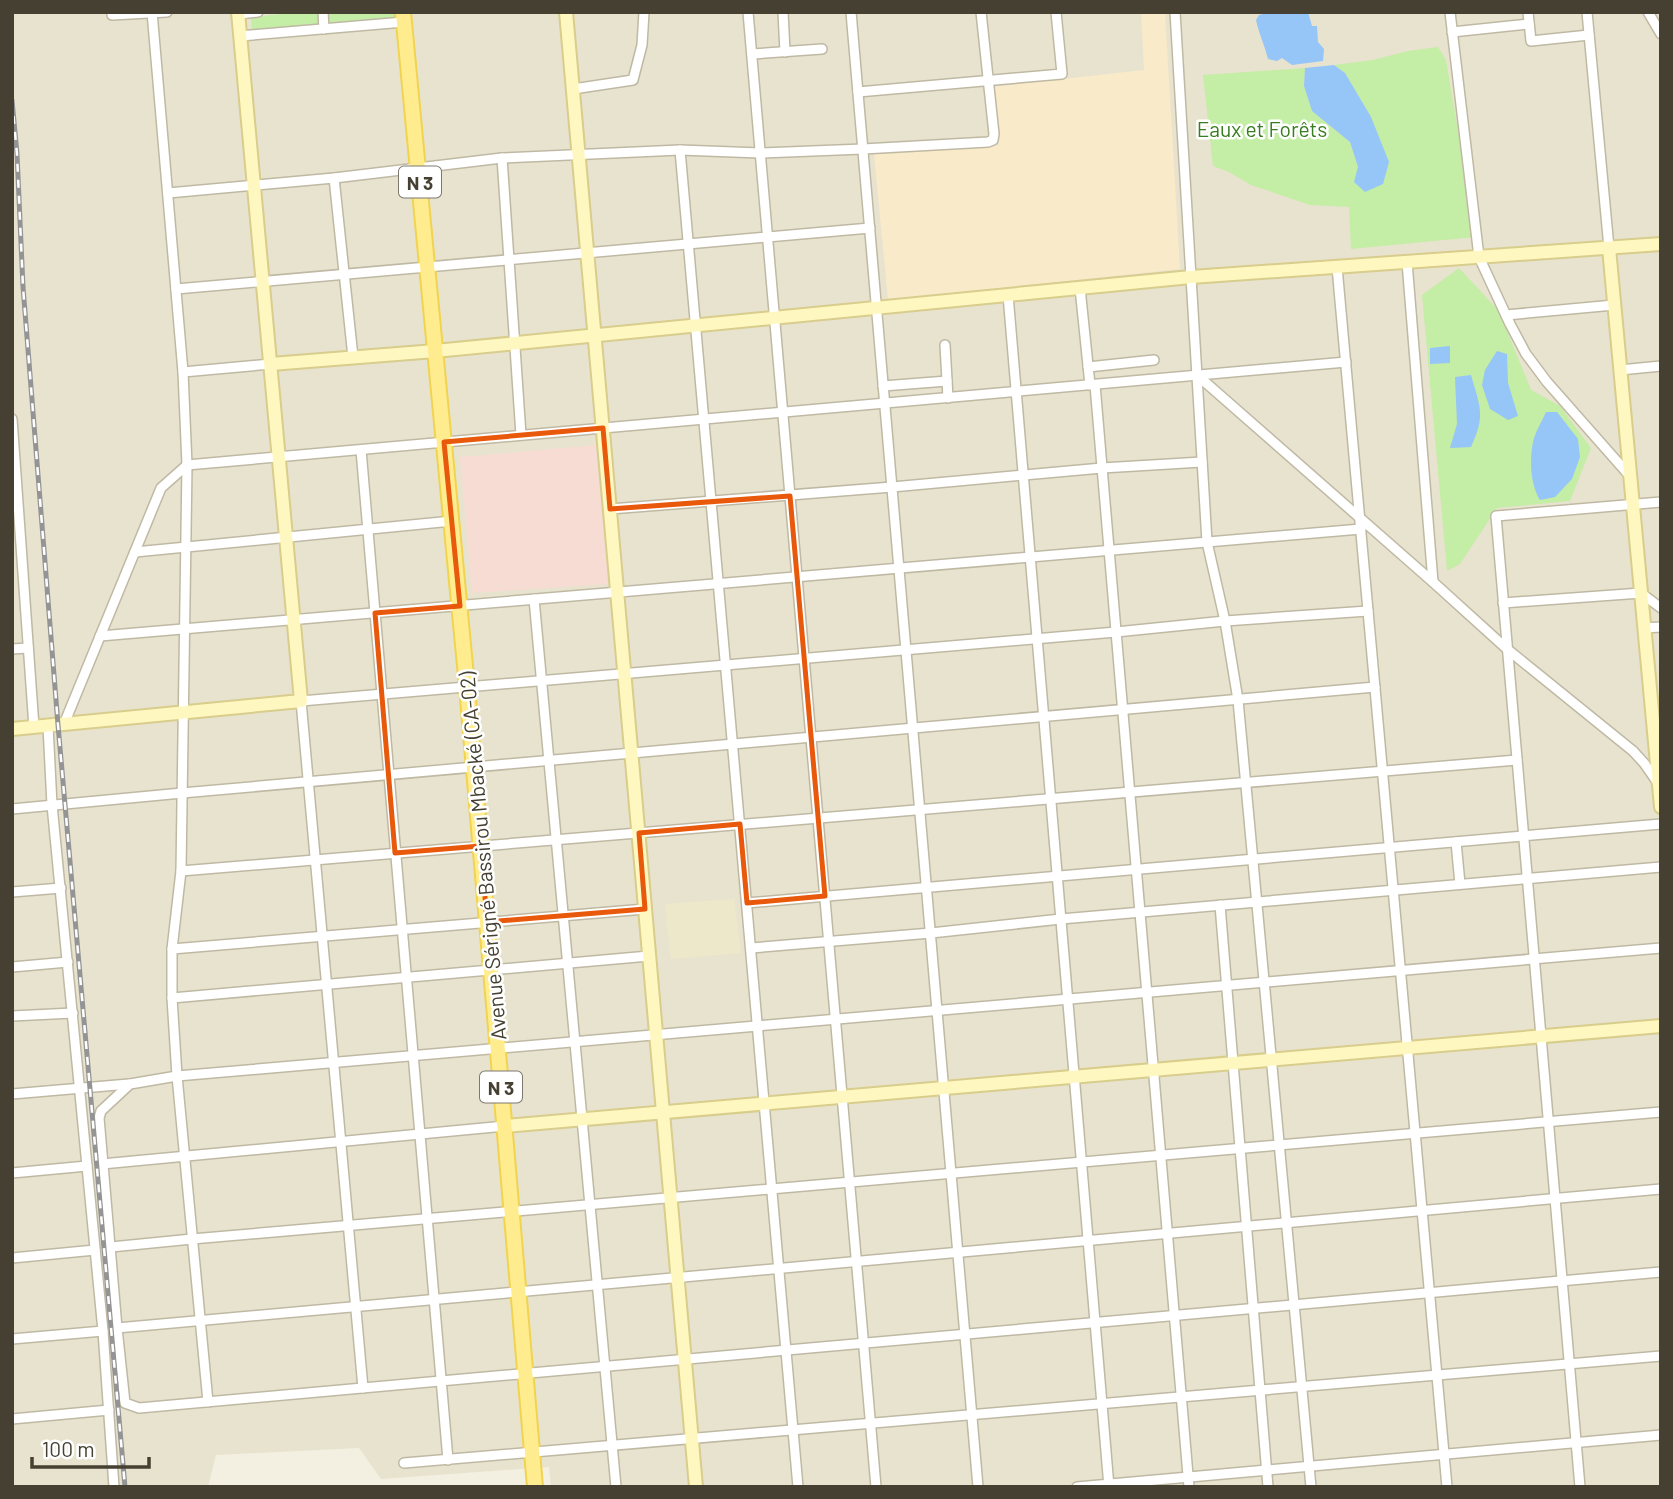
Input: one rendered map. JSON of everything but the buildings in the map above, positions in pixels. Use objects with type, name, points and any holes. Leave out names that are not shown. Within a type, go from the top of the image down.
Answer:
[{"type":"main road","name":"N 3","points":[[404,17],[436,351]]},
{"type":"main road","name":"Avenue Sérigné Bassirou Mbacké (CA-02)","points":[[436,351],[535,1487]]},
{"type":"street","points":[[112,15],[167,12]]},
{"type":"street","points":[[258,12],[238,13],[363,1388]]},
{"type":"street","points":[[323,12],[324,29]]},
{"type":"street","points":[[566,12],[696,1487]]},
{"type":"street","points":[[573,89],[633,80],[642,45],[644,12]]},
{"type":"street","points":[[748,12],[876,1487]]},
{"type":"street","points":[[783,12],[785,51]]},
{"type":"street","points":[[851,12],[978,1487]]},
{"type":"street","points":[[168,193],[502,158],[680,150],[760,152],[863,149],[988,142],[993,140],[981,12]]},
{"type":"street","points":[[858,92],[1062,74],[1056,12]]},
{"type":"street","points":[[1175,12],[1207,542],[1225,621],[1238,699],[1311,1487]]},
{"type":"street","points":[[1450,12],[1479,257],[1526,354],[1547,382],[1629,475]]},
{"type":"street","points":[[1528,12],[1531,41],[1589,35]]},
{"type":"street","points":[[1587,12],[1629,475],[1658,741],[1661,807]]},
{"type":"street","points":[[1648,12],[1661,34]]},
{"type":"street","points":[[152,13],[183,372],[187,465],[181,871],[172,949],[172,998],[184,1157],[208,1402]]},
{"type":"street","points":[[240,36],[324,29],[404,17]]},
{"type":"street","points":[[1452,32],[1529,24]]},
{"type":"street","points":[[752,54],[822,49]]},
{"type":"street","points":[[680,150],[798,1487]]},
{"type":"street","points":[[502,158],[521,435]]},
{"type":"street","points":[[334,177],[354,357]]},
{"type":"street","points":[[176,289],[870,228]]},
{"type":"street","points":[[183,372],[436,351],[1191,277],[1661,244]]},
{"type":"street","points":[[1408,262],[1433,582]]},
{"type":"street","points":[[1337,267],[1447,1487]]},
{"type":"street","points":[[1080,288],[1102,468],[1188,1482]]},
{"type":"street","points":[[1008,295],[1109,1485]]},
{"type":"street","points":[[1506,315],[1614,305]]},
{"type":"street","points":[[945,345],[948,398]]},
{"type":"street","points":[[1088,367],[1154,360]]},
{"type":"street","points":[[114,1487],[96,1250],[52,805],[57,725],[100,636],[161,488],[187,465],[1346,362]]},
{"type":"street","points":[[1620,370],[1661,366]]},
{"type":"street","points":[[1197,375],[1507,649],[1633,751],[1659,784]]},
{"type":"street","points":[[883,386],[947,381]]},
{"type":"street","points":[[12,419],[15,518],[34,727]]},
{"type":"street","points":[[360,450],[448,1460]]},
{"type":"street","points":[[610,509],[1202,462]]},
{"type":"street","points":[[1580,1487],[1496,516],[1661,502]]},
{"type":"street","points":[[135,552],[452,521]]},
{"type":"street","points":[[100,636],[1360,529]]},
{"type":"street","points":[[1503,603],[1641,593],[1661,607]]},
{"type":"street","points":[[534,599],[616,1487]]},
{"type":"street","points":[[12,729],[541,680],[1368,611]]},
{"type":"street","points":[[1644,628],[1661,626]]},
{"type":"street","points":[[12,649],[28,648]]},
{"type":"street","points":[[12,809],[1375,687]]},
{"type":"street","points":[[181,871],[1517,760]]},
{"type":"street","points":[[747,903],[1661,824]]},
{"type":"street","points":[[1456,842],[1460,884]]},
{"type":"street","points":[[751,948],[1661,867]]},
{"type":"street","points":[[12,892],[61,888]]},
{"type":"street","points":[[1220,905],[1268,1487]]},
{"type":"street","points":[[172,949],[645,909]]},
{"type":"street","points":[[12,1094],[334,1062],[1661,948]]},
{"type":"street","points":[[172,998],[649,956]]},
{"type":"street","points":[[12,967],[68,962]]},
{"type":"street","points":[[12,1016],[73,1013]]},
{"type":"street","points":[[102,1164],[505,1126],[1661,1026]]},
{"type":"street","points":[[130,1084],[101,1111],[99,1118],[125,1402],[139,1408],[1661,1272]]},
{"type":"street","points":[[111,1247],[1661,1112]]},
{"type":"street","points":[[12,1173],[87,1166]]},
{"type":"street","points":[[117,1328],[1661,1189]]},
{"type":"street","points":[[12,1258],[96,1250]]},
{"type":"street","points":[[12,1339],[103,1331]]},
{"type":"street","points":[[404,1463],[1661,1356]]},
{"type":"street","points":[[12,1419],[109,1410]]},
{"type":"street","points":[[1077,1487],[1188,1482],[1267,1470],[1661,1435]]},
{"type":"highlighted area","points":[[603,428],[610,509],[790,496],[825,896],[747,903],[740,824],[639,833],[645,909],[487,922],[481,846],[395,853],[375,613],[460,606],[444,442]]},
{"type":"shaded area","points":[[12,12],[1661,12],[1661,1487],[551,1487],[549,1467],[381,1479],[359,1448],[216,1455],[208,1487],[12,1487]]},
{"type":"shaded area","points":[[1141,12],[1165,12],[1180,269],[888,300],[874,154],[999,145],[992,87],[1144,70]]},
{"type":"shaded area","points":[[596,445],[609,584],[472,593],[460,457]]},
{"type":"shaded area","points":[[734,899],[741,953],[671,959],[665,904]]},
{"type":"green space","points":[[303,12],[400,12],[400,18],[252,30],[251,17]]},
{"type":"green space","name":"Eaux et Forêts","points":[[1438,47],[1446,60],[1476,237],[1351,249],[1349,207],[1310,205],[1251,185],[1213,166],[1203,75],[1305,68],[1304,86],[1312,111],[1350,142],[1366,192],[1345,73],[1334,65]]},
{"type":"green space","points":[[1459,268],[1499,311],[1531,390],[1560,406],[1591,448],[1570,501],[1497,508],[1460,564],[1447,571],[1422,295]]},
{"type":"water","points":[[1270,12],[1308,12],[1312,26],[1317,26],[1318,42],[1324,49],[1323,61],[1292,65],[1282,58],[1277,61],[1268,59],[1256,20],[1259,15]]},
{"type":"water","points":[[1334,65],[1345,73],[1371,117],[1389,162],[1383,184],[1365,192],[1354,182],[1358,167],[1350,142],[1312,111],[1304,86],[1305,68]]},
{"type":"water","points":[[1450,346],[1450,363],[1430,364],[1430,348]]},
{"type":"water","points":[[1497,351],[1507,354],[1508,383],[1518,416],[1508,420],[1490,409],[1482,385],[1485,370]]},
{"type":"water","points":[[1471,375],[1479,403],[1479,427],[1471,447],[1450,448],[1457,424],[1455,377]]},
{"type":"water","points":[[1546,412],[1557,412],[1578,439],[1580,457],[1572,479],[1555,497],[1540,500],[1532,478],[1531,453],[1534,438]]},
{"type":"railway","points":[[12,100],[23,287],[58,725],[125,1487]]}]
